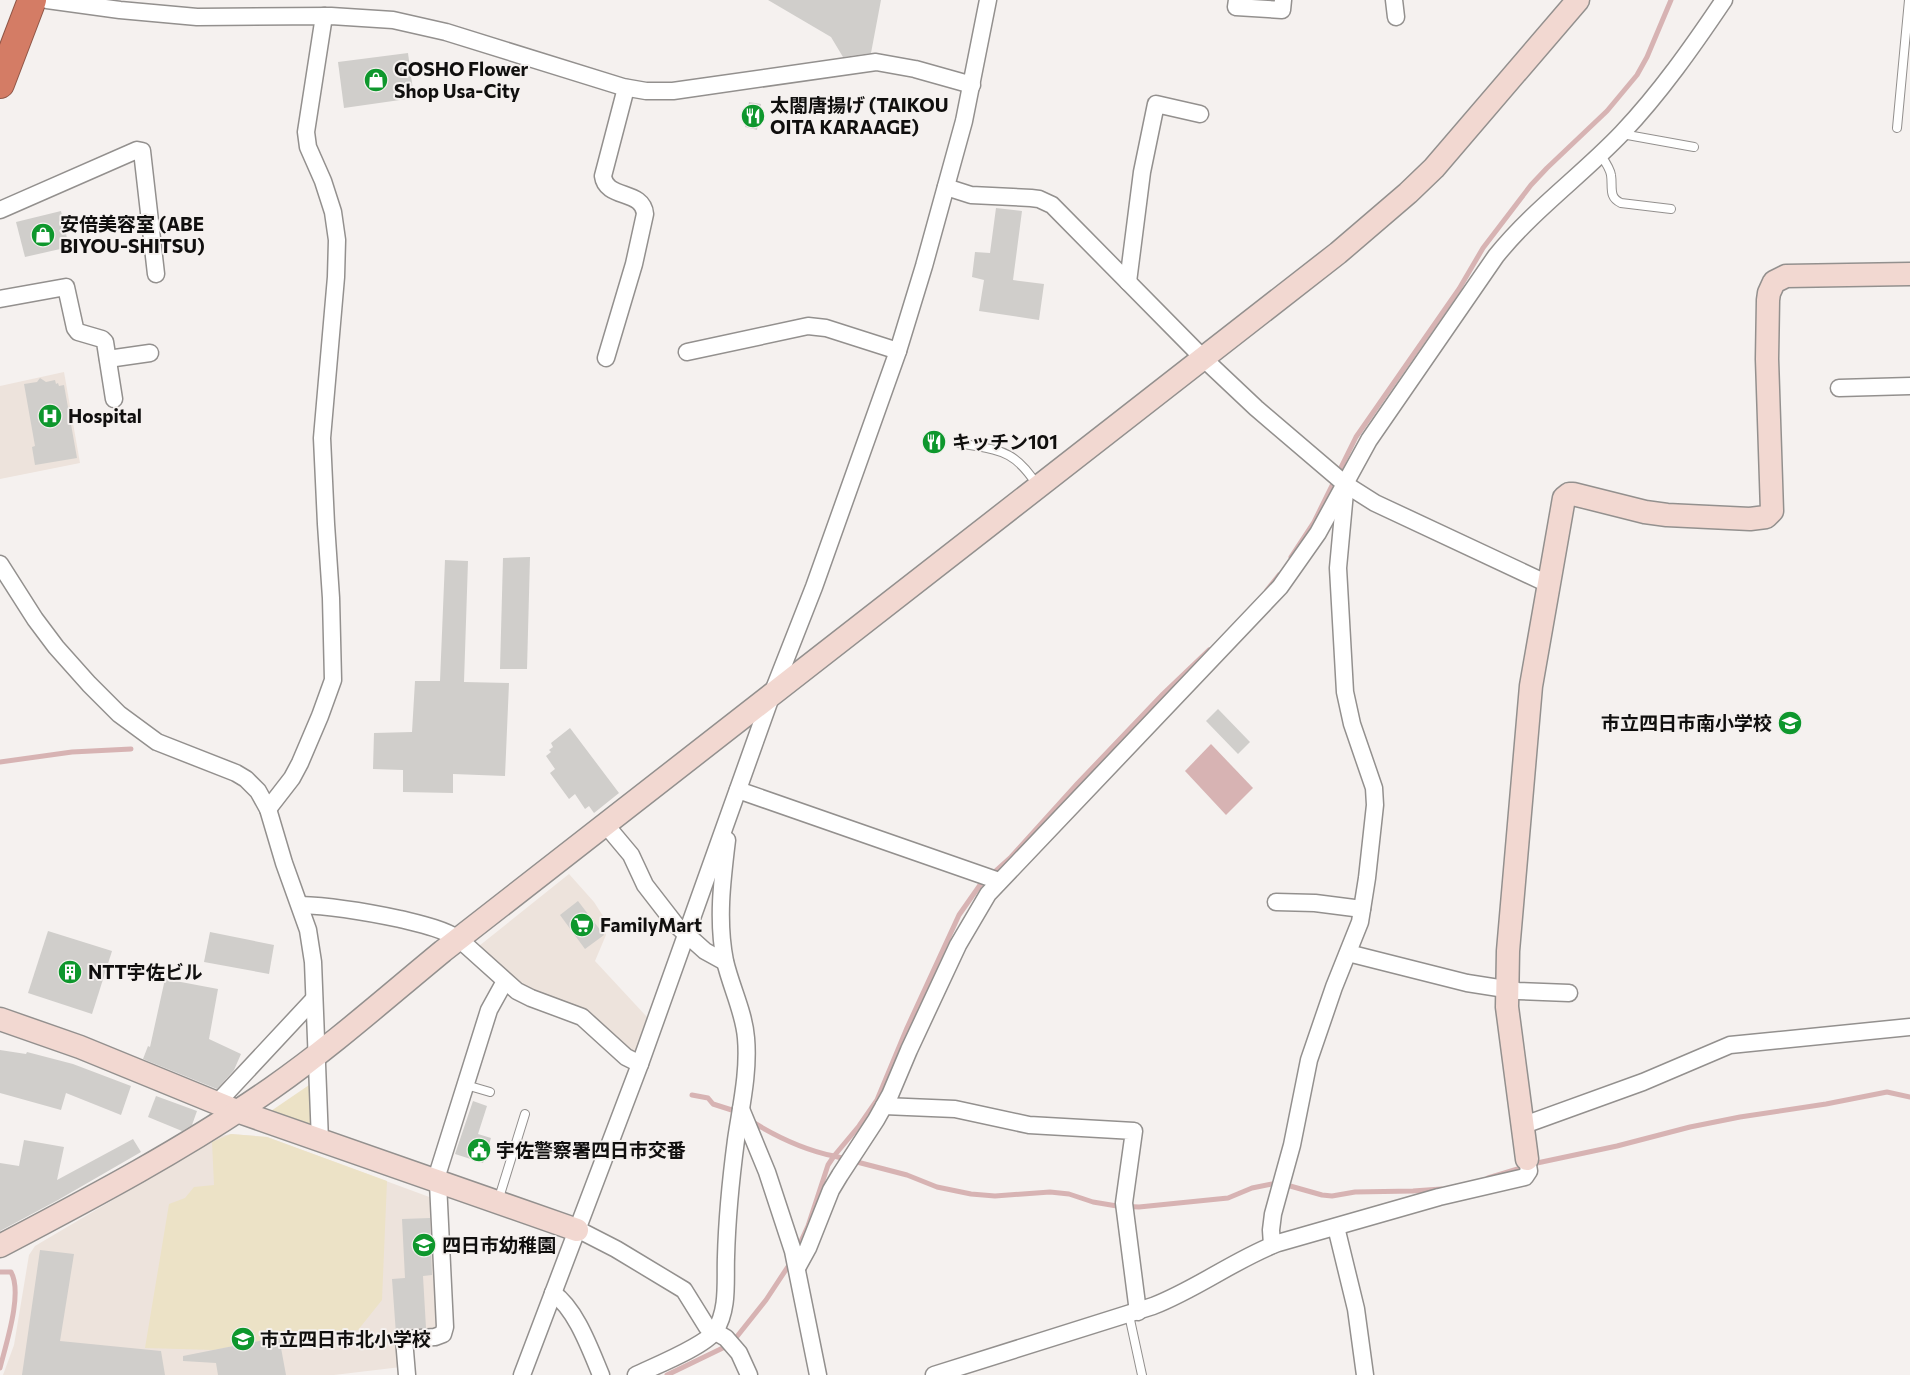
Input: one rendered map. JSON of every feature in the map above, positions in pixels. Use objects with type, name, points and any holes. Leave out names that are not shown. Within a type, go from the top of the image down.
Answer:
[{"type":"highway","points":[[0,84],[32,0]]},
{"type":"street","points":[[47,0],[120,10],[197,17],[324,16],[377,19],[419,25],[626,88],[646,91],[673,91],[876,62],[915,69],[972,85]]},
{"type":"street","points":[[522,1375],[640,1064],[772,694],[814,587],[898,351],[946,187],[972,85],[988,0]]},
{"type":"street","points":[[1237,0],[1236,7],[1282,10],[1283,0]]},
{"type":"street","points":[[1394,0],[1396,17]]},
{"type":"street","points":[[0,1246],[137,1172],[227,1107],[316,1056],[459,938],[1338,253],[1408,194],[1434,168],[1578,0]]},
{"type":"street","points":[[796,1268],[815,1232],[831,1190],[884,1106],[963,934],[988,894],[999,880],[1280,587],[1318,534],[1341,480],[1496,256],[1522,226],[1621,134],[1662,86],[1724,0]]},
{"type":"street","points":[[268,809],[292,778],[300,763],[333,680],[331,598],[322,438],[336,277],[337,240],[333,212],[308,147],[306,132],[324,16]]},
{"type":"street","points":[[606,358],[634,264],[645,214],[645,210],[638,200],[610,190],[603,180],[626,88]]},
{"type":"street","points":[[1128,282],[1142,172],[1156,104],[1200,114]]},
{"type":"street","points":[[0,210],[137,150],[142,151],[156,274]]},
{"type":"street","points":[[946,187],[971,195],[1039,199],[1052,205],[1203,358],[1280,429],[1341,480],[1375,504],[1477,549],[1548,584]]},
{"type":"street","points":[[934,1375],[1134,1313],[1169,1300],[1272,1245],[1438,1197],[1525,1177],[1529,1171],[1506,989],[1531,686],[1564,498],[1569,494],[1644,512],[1667,515],[1766,518],[1772,511],[1766,359],[1768,300],[1771,287],[1774,282],[1786,276],[1910,274]]},
{"type":"street","points":[[0,299],[66,287],[75,328],[78,332],[102,339],[105,342],[114,399]]},
{"type":"street","points":[[687,352],[808,326],[826,328],[898,351]]},
{"type":"street","points":[[108,359],[150,353]]},
{"type":"street","points":[[1839,388],[1910,386]]},
{"type":"street","points":[[1272,1245],[1273,1214],[1294,1139],[1309,1060],[1334,987],[1357,932],[1367,878],[1375,796],[1372,780],[1350,719],[1345,692],[1338,568],[1341,480]]},
{"type":"street","points":[[0,564],[51,641],[89,684],[119,714],[157,742],[236,773],[258,790],[268,809],[312,946],[320,1141]]},
{"type":"street","points":[[738,790],[999,880]]},
{"type":"street","points":[[636,1375],[703,1342],[715,1331],[723,1310],[730,1191],[747,1058],[746,1036],[725,962],[721,909],[729,815]]},
{"type":"street","points":[[605,824],[631,855],[645,886],[686,935],[705,951],[725,962]]},
{"type":"street","points":[[1276,902],[1315,902],[1362,909]]},
{"type":"street","points":[[300,905],[363,911],[448,932],[459,938],[505,981],[524,995],[582,1017],[626,1057],[640,1064]]},
{"type":"street","points":[[1348,953],[1424,973],[1506,989],[1569,993]]},
{"type":"street","points":[[407,1375],[404,1339],[435,1337],[443,1334],[445,1327],[437,1182],[491,1003],[505,981]]},
{"type":"street","points":[[227,1107],[314,1000]]},
{"type":"street","points":[[0,1019],[80,1047],[227,1107],[577,1230],[601,1241],[680,1288],[690,1298],[707,1327],[726,1338],[739,1353],[749,1375]]},
{"type":"street","points":[[1524,1125],[1643,1082],[1720,1047],[1910,1027]]},
{"type":"street","points":[[884,1106],[955,1109],[1028,1125],[1134,1131],[1124,1203],[1134,1313]]},
{"type":"street","points":[[741,1108],[776,1196],[796,1268],[818,1375]]},
{"type":"street","points":[[1336,1227],[1356,1309],[1364,1375]]},
{"type":"street","points":[[553,1293],[564,1302],[574,1317],[600,1375]]},
{"type":"lane","points":[[1896,128],[1909,0]]},
{"type":"lane","points":[[1621,134],[1694,147]]},
{"type":"lane","points":[[1600,154],[1611,175],[1612,196],[1615,200],[1621,203],[1671,209]]},
{"type":"lane","points":[[959,443],[1002,452],[1012,456],[1023,465],[1038,487]]},
{"type":"lane","points":[[466,1085],[490,1092]]},
{"type":"lane","points":[[498,1203],[524,1114]]},
{"type":"lane","points":[[1134,1313],[1142,1375]]},
{"type":"shaded area","points":[[64,372],[80,463],[0,479],[0,386]]},
{"type":"shaded area","points":[[1211,744],[1253,788],[1226,815],[1185,771]]},
{"type":"shaded area","points":[[569,874],[594,902],[605,919],[606,935],[595,961],[647,1017],[633,1057],[522,984],[479,946]]},
{"type":"shaded area","points":[[315,1081],[316,1135],[268,1113]]},
{"type":"shaded area","points":[[231,1134],[267,1137],[432,1198],[442,1327],[436,1331],[397,1334],[401,1367],[334,1375],[3,1375],[14,1345],[29,1255],[35,1246],[221,1136]]},
{"type":"shaded area","points":[[231,1134],[267,1137],[387,1181],[382,1300],[358,1330],[279,1337],[214,1350],[145,1348],[169,1204],[185,1198],[194,1187],[214,1185],[212,1142]]},
{"type":"building","points":[[768,0],[881,0],[871,53],[843,57],[831,37]]},
{"type":"building","name":"GOSHO Flower Shop Usa-City","points":[[408,53],[414,98],[344,108],[338,62]]},
{"type":"building","name":"太閤唐揚げ (TAIKOU OITA KARAAGE)","points":[[749,102],[761,104],[757,130],[745,127]]},
{"type":"building","points":[[996,208],[1022,211],[1013,280],[1044,284],[1039,320],[979,311],[984,280],[972,277],[975,252],[990,253]]},
{"type":"building","name":"安倍美容室 (ABE BIYOU-SHITSU)","points":[[61,211],[69,247],[25,257],[16,222]]},
{"type":"building","name":"Hospital","points":[[40,378],[46,382],[55,380],[59,386],[64,385],[77,458],[35,465],[32,447],[35,446],[24,384],[37,382]]},
{"type":"building","points":[[530,557],[527,669],[500,669],[503,558]]},
{"type":"building","points":[[445,560],[468,561],[464,682],[509,683],[505,776],[453,774],[453,793],[403,792],[403,770],[373,769],[374,733],[412,732],[415,681],[440,681]]},
{"type":"building","points":[[1218,709],[1250,742],[1238,754],[1206,721]]},
{"type":"building","points":[[570,728],[619,793],[594,813],[589,806],[585,809],[575,794],[569,799],[550,773],[555,769],[546,756],[553,747],[551,743]]},
{"type":"building","name":"FamilyMart","points":[[578,901],[604,935],[585,949],[560,915]]},
{"type":"building","name":"NTT宇佐ビル","points":[[48,931],[112,951],[92,1014],[28,993]]},
{"type":"building","points":[[210,932],[274,945],[269,974],[204,962]]},
{"type":"building","points":[[165,979],[218,989],[209,1039],[241,1054],[234,1070],[217,1089],[143,1059],[148,1046],[150,1047]]},
{"type":"building","points":[[0,1050],[26,1054],[27,1052],[73,1064],[131,1086],[121,1115],[66,1093],[61,1110],[0,1093]]},
{"type":"building","points":[[156,1096],[197,1111],[192,1125],[182,1131],[148,1117]]},
{"type":"building","points":[[473,1101],[487,1106],[478,1134],[491,1138],[483,1163],[455,1154]]},
{"type":"building","points":[[133,1139],[141,1152],[0,1231],[0,1163],[19,1166],[24,1140],[64,1147],[57,1180]]},
{"type":"building","points":[[430,1218],[432,1275],[423,1276],[426,1328],[403,1329],[396,1334],[392,1279],[405,1278],[402,1219]]},
{"type":"building","points":[[40,1250],[74,1254],[60,1341],[161,1351],[165,1375],[22,1375]]},
{"type":"building","points":[[279,1337],[286,1375],[218,1375],[216,1363],[183,1361],[183,1356]]},
{"type":"waterway","points":[[1291,557],[1314,522],[1356,437],[1459,289],[1483,248],[1531,185],[1607,111],[1637,75],[1647,57],[1671,0]]},
{"type":"waterway","points":[[1267,590],[1279,575]]},
{"type":"waterway","points":[[751,1121],[791,1142],[834,1156],[859,1126],[877,1100],[907,1028],[959,915],[980,885],[1011,857],[1163,694],[1209,650]]},
{"type":"waterway","points":[[0,762],[72,752],[131,749]]},
{"type":"waterway","points":[[1488,1178],[1537,1163],[1740,1117],[1826,1104],[1887,1092],[1910,1097]]},
{"type":"waterway","points":[[692,1095],[708,1098],[713,1104],[738,1112]]},
{"type":"waterway","points":[[797,1250],[808,1226],[828,1165],[834,1156],[907,1175],[937,1187],[971,1194],[995,1196],[1050,1192],[1069,1194],[1093,1202],[1117,1206],[1139,1207],[1228,1198],[1252,1188],[1272,1184],[1283,1184],[1332,1196],[1355,1192],[1441,1189]]},
{"type":"waterway","points":[[667,1375],[731,1344],[766,1300],[791,1262]]},
{"type":"waterway","points":[[0,1272],[11,1272],[15,1292],[12,1319],[0,1368]]},
{"type":"place","name":"GOSHO Flower Shop Usa-City","points":[[376,80]]},
{"type":"place","name":"太閤唐揚げ (TAIKOU OITA KARAAGE)","points":[[753,116]]},
{"type":"place","name":"安倍美容室 (ABE BIYOU-SHITSU)","points":[[43,235]]},
{"type":"place","name":"Hospital","points":[[50,416]]},
{"type":"place","name":"キッチン101","points":[[934,442]]},
{"type":"place","name":"市立四日市南小学校","points":[[1790,723]]},
{"type":"place","name":"FamilyMart","points":[[582,925]]},
{"type":"place","name":"NTT宇佐ビル","points":[[70,972]]},
{"type":"place","name":"宇佐警察署四日市交番","points":[[479,1150]]},
{"type":"place","name":"四日市幼稚園","points":[[424,1245]]},
{"type":"place","name":"市立四日市北小学校","points":[[243,1339]]}]
